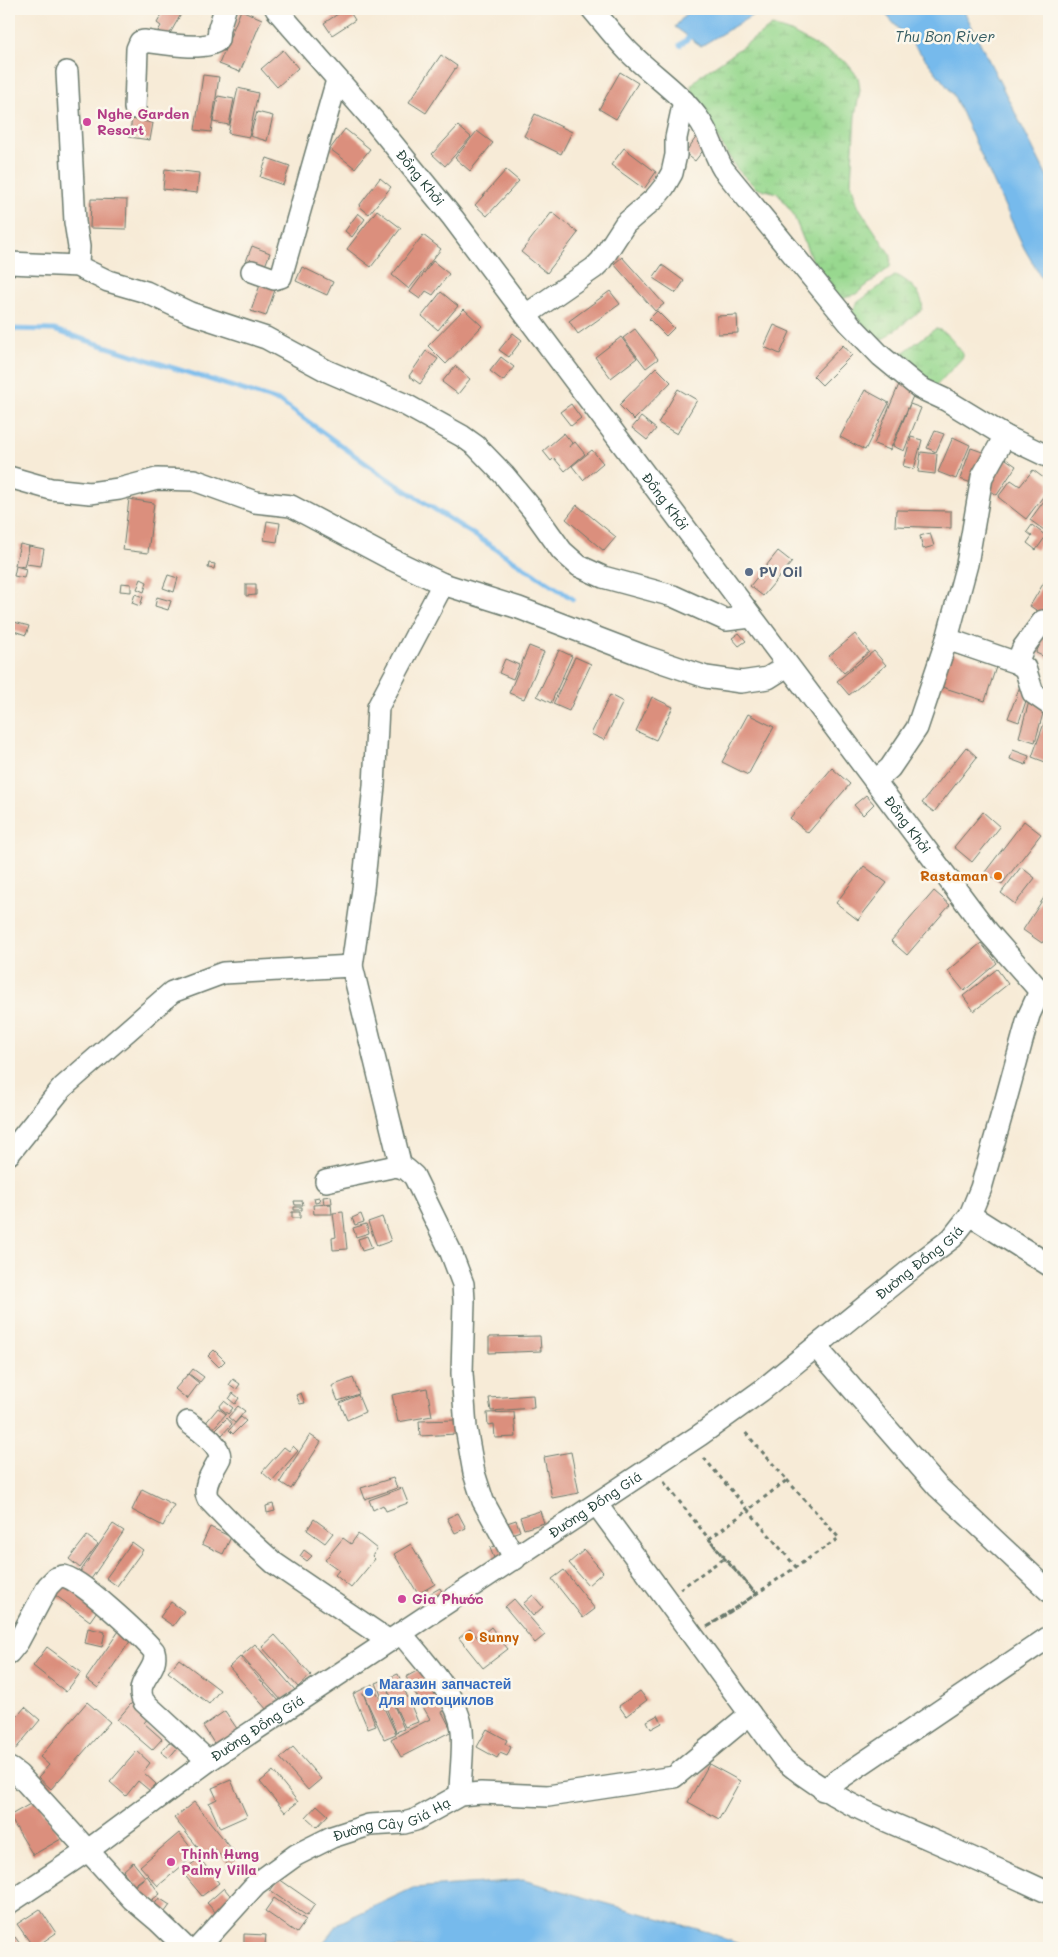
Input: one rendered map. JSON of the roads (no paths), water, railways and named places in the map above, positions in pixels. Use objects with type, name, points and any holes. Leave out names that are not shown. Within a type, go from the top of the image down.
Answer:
[{"type":"street","points":[[135,108],[137,49],[140,42],[200,46],[213,45],[218,40],[219,28],[225,9]]},
{"type":"street","name":"Đồng Khởi","points":[[276,9],[375,122],[453,218],[988,932],[1045,995]]},
{"type":"street","points":[[592,9],[628,52],[684,101],[699,118],[709,135],[714,152],[723,170],[850,324],[881,356],[920,388],[946,400],[1005,436],[1049,457]]},
{"type":"street","points":[[67,72],[79,266]]},
{"type":"street","points":[[252,271],[274,279],[281,277],[337,80]]},
{"type":"street","points":[[526,315],[594,268],[601,261],[625,224],[664,187],[672,173],[676,155],[676,138],[684,101]]},
{"type":"street","points":[[9,263],[79,266],[84,271],[108,281],[146,292],[190,314],[266,338],[327,371],[406,405],[462,436],[476,446],[504,475],[532,509],[562,551],[579,566],[603,577],[673,596],[726,620],[751,617]]},
{"type":"street","points":[[875,781],[890,768],[917,728],[947,639],[967,564],[982,477],[1005,436]]},
{"type":"street","points":[[9,477],[51,489],[90,493],[119,489],[157,479],[194,480],[254,502],[292,506],[391,559],[443,584],[519,608],[644,656],[706,677],[741,682],[768,678],[787,666]]},
{"type":"street","points":[[443,584],[378,707],[374,786],[363,889],[352,966],[401,1166],[414,1176],[450,1250],[462,1284],[464,1301],[462,1382],[466,1428],[474,1473],[483,1501],[515,1559]]},
{"type":"street","points":[[1017,663],[1023,648],[1043,621]]},
{"type":"street","points":[[947,639],[1017,663],[1025,668],[1034,693],[1049,704]]},
{"type":"street","points":[[9,1154],[62,1088],[172,992],[223,973],[352,966]]},
{"type":"street","name":"Đường Đồng Giá","points":[[9,1903],[88,1851],[208,1762],[708,1430],[761,1391],[952,1238],[970,1215],[1003,1113],[1029,1015],[1045,995]]},
{"type":"street","points":[[326,1181],[401,1166]]},
{"type":"street","points":[[970,1215],[1049,1265]]},
{"type":"street","points":[[816,1347],[938,1487],[1049,1591]]},
{"type":"street","points":[[188,1422],[216,1446],[220,1453],[220,1458],[206,1486],[205,1494],[208,1499],[274,1563],[395,1637],[446,1690],[459,1716],[462,1731],[460,1795]]},
{"type":"street","points":[[597,1505],[784,1760],[823,1790],[852,1806],[999,1869],[1049,1893]]},
{"type":"street","points":[[9,1654],[18,1642],[52,1581],[63,1576],[73,1579],[106,1606],[154,1651],[155,1663],[142,1685],[140,1695],[144,1702],[208,1762]]},
{"type":"street","points":[[823,1790],[1049,1637]]},
{"type":"street","name":"Đường Cây Giá Hạ","points":[[198,1948],[256,1884],[308,1848],[332,1837],[369,1825],[393,1825],[410,1822],[460,1795],[481,1793],[548,1796],[674,1777],[750,1714]]},
{"type":"street","points":[[9,1770],[11,1769],[19,1775],[88,1851],[112,1874],[132,1899],[186,1948]]},
{"type":"water","points":[[690,9],[759,9],[758,12],[701,46],[675,27]]},
{"type":"water","name":"Thu Bon River","points":[[881,9],[963,9],[1049,180],[1049,291],[1024,248],[953,94],[923,56]]},
{"type":"water","points":[[523,1880],[708,1932],[749,1948],[319,1948],[339,1923],[413,1888]]},
{"type":"waterway","points":[[680,45],[693,34]]},
{"type":"waterway","points":[[9,329],[54,330],[281,402],[379,473],[573,599]]},
{"type":"place","name":"Nghe Garden Resort","points":[[87,122]]},
{"type":"place","name":"PV Oil","points":[[749,572]]},
{"type":"place","name":"Rastaman","points":[[998,876]]},
{"type":"place","name":"Gia Phước","points":[[402,1599]]},
{"type":"place","name":"Sunny","points":[[469,1637]]},
{"type":"place","name":"Магазин запчастей для мотоциклов","points":[[369,1692]]},
{"type":"place","name":"Thịnh Hưng Palmy Villa","points":[[171,1862]]}]
